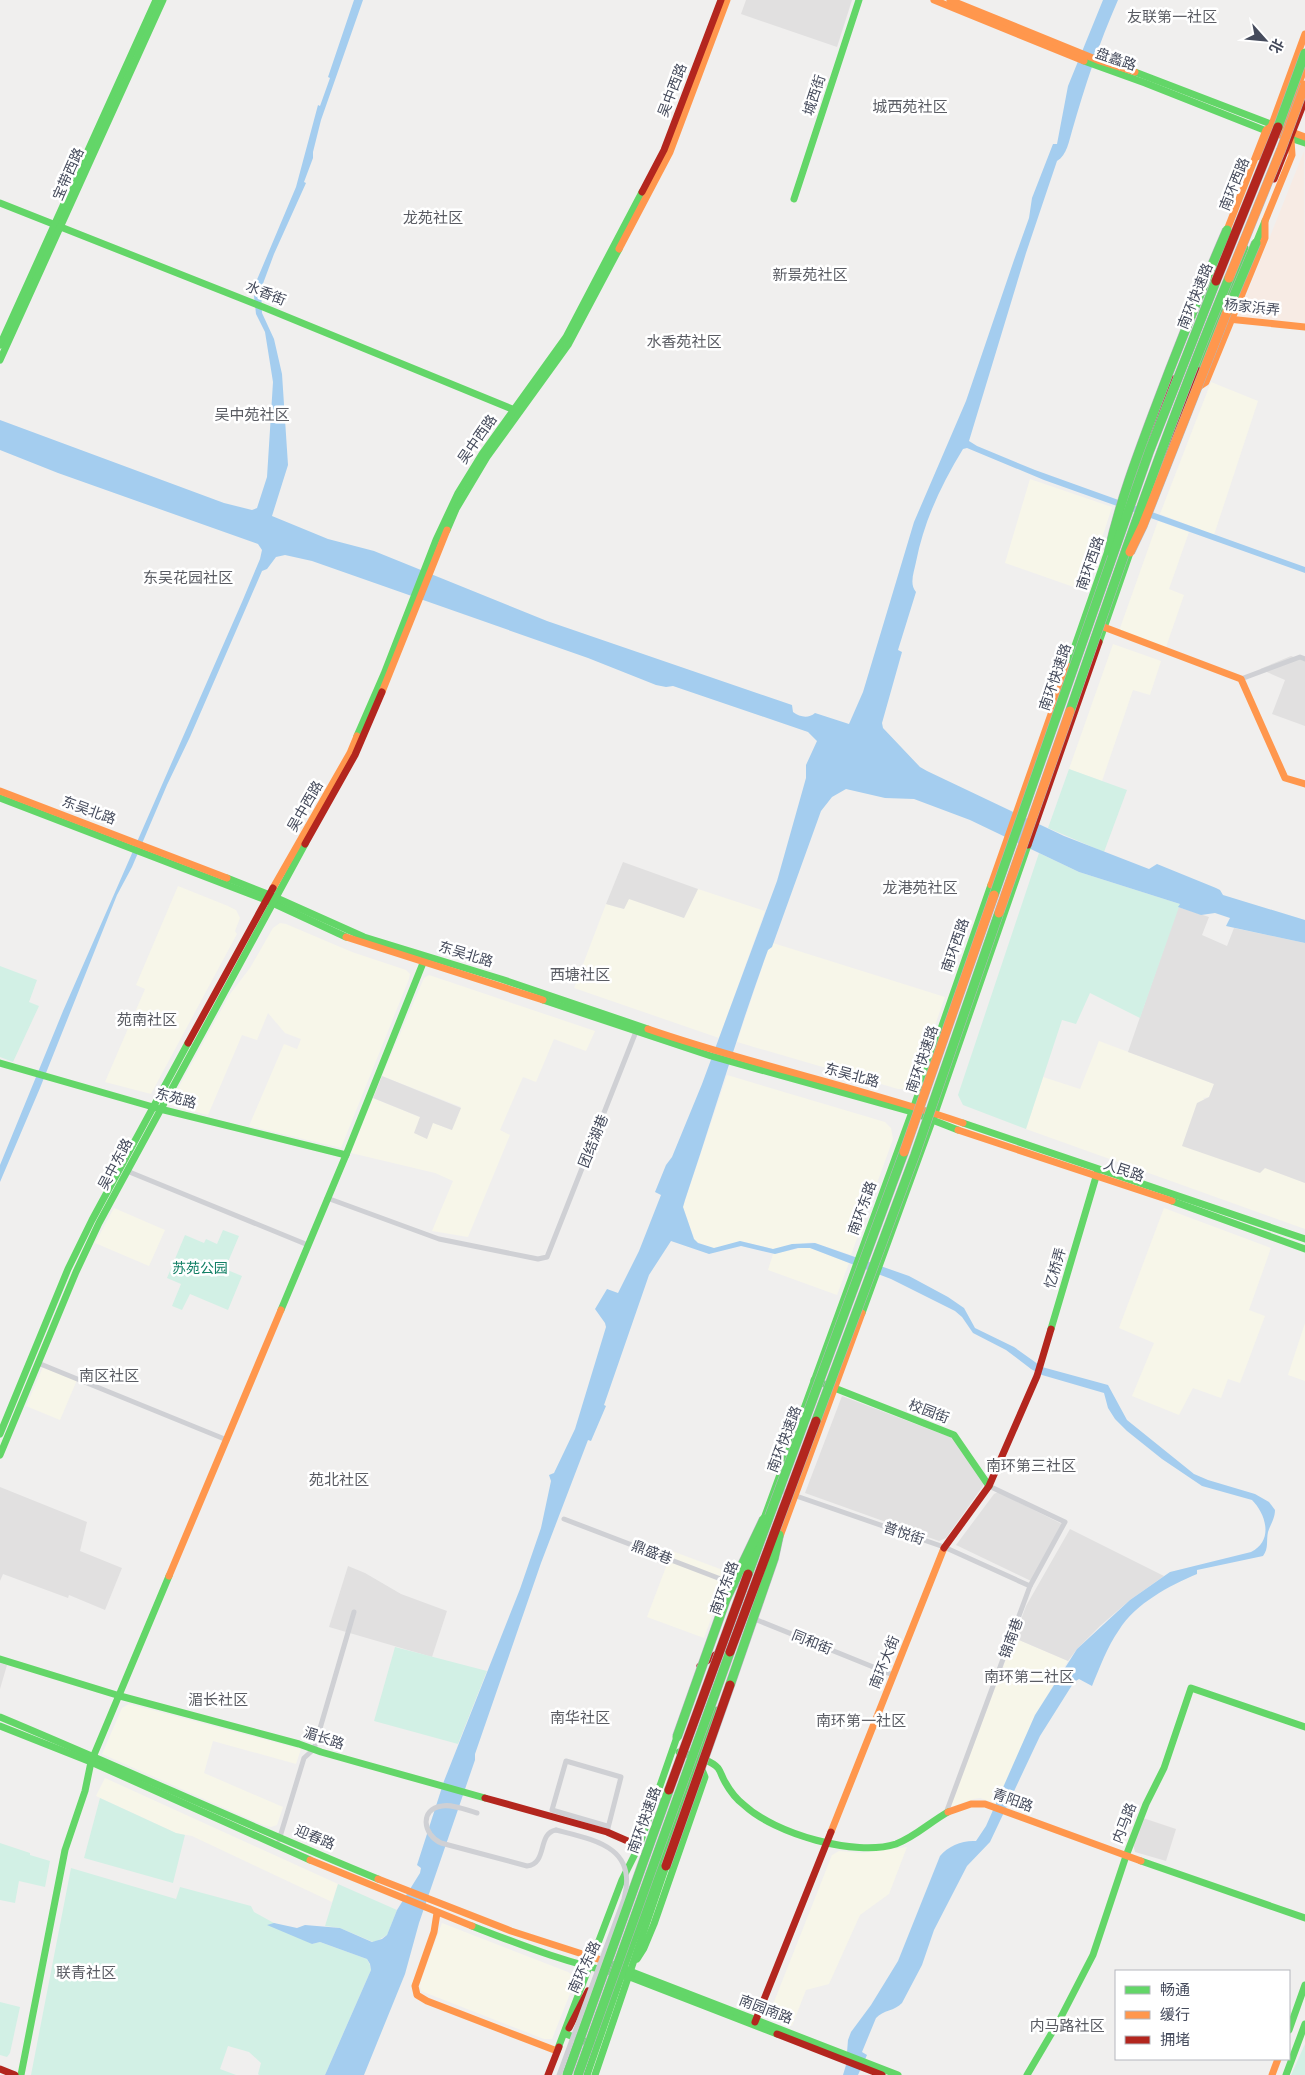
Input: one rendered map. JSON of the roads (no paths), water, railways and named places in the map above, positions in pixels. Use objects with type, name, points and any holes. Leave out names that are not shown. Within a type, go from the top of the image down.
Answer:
[{"type":"main road","name":"宝带西路","points":[[0,360],[156,0]]},
{"type":"main road","name":"宝带西路","points":[[0,345],[163,0]]},
{"type":"main road","name":"吴中西路","points":[[271,899],[355,755],[378,703],[428,569],[463,496],[566,337],[664,150],[721,0]]},
{"type":"main road","name":"吴中西路","points":[[517,411],[560,358],[670,152],[727,0]]},
{"type":"main road","name":"城西街","points":[[794,199],[859,0]]},
{"type":"main road","name":"盘蠡路","points":[[934,0],[1099,64],[1148,76],[1270,129],[1286,133]]},
{"type":"main road","name":"盘蠡路","points":[[950,0],[1065,51]]},
{"type":"main road","name":"南环西路","points":[[913,1109],[1126,499],[1176,362],[1270,129],[1305,34]]},
{"type":"main road","name":"南环快速路","points":[[567,2075],[776,1492],[904,1152],[1168,402],[1271,146],[1305,53]]},
{"type":"main road","points":[[1114,584],[1143,525],[1200,375],[1292,155],[1286,133],[1305,67]]},
{"type":"main road","name":"南环快速路","points":[[578,2075],[711,1704],[791,1497],[915,1155],[1174,414],[1281,150],[1305,85]]},
{"type":"main road","points":[[595,2075],[625,1973],[698,1760],[791,1497],[881,1263],[1146,506],[1187,395],[1277,172],[1273,159],[1305,100]]},
{"type":"main road","points":[[1104,580],[1116,516],[1173,358],[1270,129]]},
{"type":"main road","points":[[1286,133],[1305,137]]},
{"type":"main road","points":[[1286,133],[1305,143]]},
{"type":"main road","name":"水香街","points":[[0,204],[254,303],[517,411]]},
{"type":"main road","points":[[1187,395],[1206,382],[1265,238],[1265,221]]},
{"type":"main road","name":"杨家浜弄","points":[[1196,313],[1218,318],[1305,327]]},
{"type":"main road","points":[[1084,620],[1241,679],[1285,778],[1305,784]]},
{"type":"main road","name":"东吴北路","points":[[0,791],[364,937],[425,959],[501,979],[637,1029],[712,1053],[913,1109],[933,1117]]},
{"type":"main road","name":"东吴北路","points":[[0,798],[138,847]]},
{"type":"main road","name":"吴中东路","points":[[0,1455],[4,1428],[74,1256],[271,899]]},
{"type":"main road","points":[[21,2075],[66,1850],[85,1791],[92,1759],[346,1155],[425,959]]},
{"type":"main road","name":"东苑路","points":[[0,1063],[157,1108],[346,1155]]},
{"type":"main road","name":"吴中东路","points":[[4,1428],[38,1363],[82,1260],[157,1108]]},
{"type":"main road","name":"南环东路","points":[[548,2075],[557,2051],[605,1966],[714,1654],[776,1492],[814,1380],[913,1109]]},
{"type":"main road","name":"人民路","points":[[933,1117],[1305,1239]]},
{"type":"main road","name":"人民路","points":[[1097,1171],[1305,1249]]},
{"type":"main road","name":"忆桥弄","points":[[1037,1376],[1097,1171]]},
{"type":"main road","name":"南环大街","points":[[755,2022],[944,1547],[989,1486],[1037,1376]]},
{"type":"main road","name":"校园街","points":[[814,1380],[954,1436],[989,1486]]},
{"type":"main road","points":[[437,1912],[434,1932],[415,1986],[417,1995],[427,2001],[557,2051],[622,1880],[639,1846],[714,1632],[747,1549],[776,1492]]},
{"type":"main road","points":[[587,2075],[596,2046],[666,1866],[774,1558],[791,1497]]},
{"type":"main road","points":[[639,1846],[644,1823],[695,1678],[700,1666],[714,1654]]},
{"type":"main road","name":"湄长路","points":[[0,1659],[120,1696],[314,1749],[468,1794],[607,1829],[639,1846]]},
{"type":"main road","name":"内马路","points":[[1027,2075],[1060,2019],[1093,1955],[1126,1856],[1146,1804],[1164,1768],[1191,1688],[1305,1727]]},
{"type":"main road","name":"迎春路","points":[[0,1717],[278,1841],[428,1904],[591,1962]]},
{"type":"main road","name":"迎春路","points":[[0,1726],[92,1759]]},
{"type":"main road","name":"青阳路","points":[[680,1752],[698,1760],[709,1762],[718,1768],[736,1798],[764,1820],[800,1834],[850,1846],[882,1847],[896,1844],[919,1833],[946,1813],[968,1803],[985,1804],[1126,1856],[1305,1918]]},
{"type":"main road","points":[[625,1973],[644,1948],[654,1924],[705,1777],[698,1760]]},
{"type":"main road","name":"迎春路","points":[[428,1904],[437,1912],[507,1940],[625,1973]]},
{"type":"main road","points":[[582,2040],[605,1966]]},
{"type":"main road","name":"南园南路","points":[[625,1973],[866,2065],[898,2075]]},
{"type":"main road","points":[[1290,2027],[1305,1985]]},
{"type":"main road","points":[[1286,2075],[1305,2024]]},
{"type":"main road","points":[[566,2034],[596,2046]]},
{"type":"main road","points":[[1272,2075],[1278,2060]]},
{"type":"main road","name":"南园南路","points":[[866,2065],[882,2075]]},
{"type":"main road","points":[[0,2069],[15,2075]]},
{"type":"street","points":[[1241,679],[1300,657],[1305,658]]},
{"type":"street","name":"团结湖巷","points":[[328,1198],[439,1240],[538,1259],[547,1257],[637,1029]]},
{"type":"street","points":[[127,1171],[308,1245]]},
{"type":"street","points":[[38,1363],[227,1440]]},
{"type":"street","name":"校园街","points":[[989,1486],[1065,1522]]},
{"type":"street","name":"普悦街","points":[[776,1492],[944,1547],[1030,1586]]},
{"type":"street","name":"鼎盛巷","points":[[564,1519],[739,1586]]},
{"type":"street","name":"锦南巷","points":[[946,1813],[1030,1586],[1065,1522]]},
{"type":"street","name":"同和街","points":[[730,1610],[893,1675]]},
{"type":"street","points":[[278,1841],[304,1758],[314,1749],[354,1612]]},
{"type":"street","points":[[566,1761],[621,1777],[607,1829],[552,1810],[566,1761]]},
{"type":"street","points":[[477,1813],[446,1806],[437,1807],[430,1812],[426,1824],[428,1832],[434,1839],[531,1866],[539,1860],[547,1836],[551,1831],[556,1830],[593,1839],[607,1845],[616,1852],[623,1864],[627,1882],[624,1899],[559,2075]]},
{"type":"water","points":[[354,0],[363,0],[321,120],[313,158],[304,182],[306,183],[274,254],[261,289],[262,313],[274,339],[282,374],[288,465],[272,516],[328,539],[374,551],[547,621],[792,705],[793,712],[798,715],[807,717],[815,713],[849,724],[863,692],[914,522],[966,401],[1029,218],[1032,198],[1053,144],[1057,144],[1068,86],[1103,0],[1118,0],[1093,65],[1067,148],[1057,161],[1026,253],[969,441],[1035,470],[1305,567],[1305,573],[1044,480],[967,448],[963,449],[941,490],[919,547],[913,578],[916,592],[898,650],[902,652],[882,723],[883,728],[920,767],[1064,836],[1149,869],[1157,864],[1216,888],[1223,895],[1305,920],[1305,943],[1226,926],[1230,918],[1215,913],[1201,915],[1178,907],[1180,904],[1079,872],[970,820],[914,799],[885,798],[846,789],[832,797],[821,811],[772,947],[768,950],[757,981],[685,1200],[683,1207],[694,1239],[698,1243],[714,1248],[740,1241],[773,1249],[792,1244],[815,1243],[909,1276],[964,1308],[975,1328],[1014,1347],[1042,1367],[1108,1385],[1127,1420],[1194,1474],[1255,1494],[1269,1502],[1275,1510],[1263,1556],[1197,1570],[1197,1574],[1154,1596],[1134,1612],[1119,1630],[1107,1650],[1092,1686],[1079,1679],[1074,1682],[1040,1736],[990,1842],[967,1866],[934,1930],[922,1965],[902,2003],[876,2018],[862,2052],[867,2055],[858,2075],[843,2075],[846,2065],[848,2040],[851,2032],[871,2005],[898,1961],[940,1856],[956,1844],[976,1841],[986,1826],[1035,1715],[1077,1649],[1130,1600],[1170,1572],[1251,1552],[1263,1541],[1265,1527],[1261,1512],[1252,1500],[1202,1486],[1162,1459],[1127,1431],[1115,1419],[1108,1408],[1104,1393],[1042,1375],[1006,1350],[973,1333],[962,1317],[955,1311],[891,1279],[810,1248],[798,1248],[775,1254],[741,1246],[709,1254],[671,1241],[649,1275],[604,1405],[606,1406],[591,1441],[588,1440],[541,1563],[419,1923],[405,1974],[364,2075],[325,2075],[371,1970],[367,1959],[320,1942],[312,1944],[267,1925],[274,1923],[297,1928],[305,1925],[340,1928],[372,1942],[382,1939],[387,1935],[397,1910],[420,1873],[421,1868],[417,1865],[444,1781],[520,1589],[541,1528],[551,1481],[549,1475],[554,1473],[575,1429],[606,1327],[595,1309],[607,1289],[618,1293],[639,1251],[661,1195],[655,1192],[666,1165],[672,1157],[702,1084],[777,881],[806,778],[806,765],[817,741],[808,732],[673,686],[656,685],[588,658],[312,561],[285,555],[276,557],[267,569],[262,571],[132,867],[117,895],[40,1088],[0,1182],[0,1165],[63,1011],[242,602],[262,550],[258,544],[58,473],[0,450],[0,420],[224,503],[252,510],[257,508],[267,477],[273,382],[265,332],[256,314],[254,296],[260,284],[256,282],[296,187],[318,105],[320,106],[330,78],[328,77]]},
{"type":"district","name":"友联第一社区","points":[[1172,17]]},
{"type":"district","name":"城西苑社区","points":[[910,107]]},
{"type":"district","name":"龙苑社区","points":[[433,218]]},
{"type":"district","name":"新景苑社区","points":[[810,275]]},
{"type":"district","name":"水香苑社区","points":[[684,342]]},
{"type":"district","name":"吴中苑社区","points":[[252,415]]},
{"type":"district","name":"东吴花园社区","points":[[188,578]]},
{"type":"district","name":"龙港苑社区","points":[[920,888]]},
{"type":"district","name":"西塘社区","points":[[580,975]]},
{"type":"district","name":"苑南社区","points":[[147,1020]]},
{"type":"district","name":"南区社区","points":[[109,1376]]},
{"type":"district","name":"南环第三社区","points":[[1031,1466]]},
{"type":"district","name":"苑北社区","points":[[339,1480]]},
{"type":"district","name":"南环第二社区","points":[[1029,1677]]},
{"type":"district","name":"湄长社区","points":[[218,1700]]},
{"type":"district","name":"南华社区","points":[[580,1718]]},
{"type":"district","name":"南环第一社区","points":[[861,1721]]},
{"type":"district","name":"联青社区","points":[[86,1973]]},
{"type":"district","name":"内马路社区","points":[[1067,2026]]},
{"type":"park label","name":"苏苑公园","points":[[200,1268]]}]
